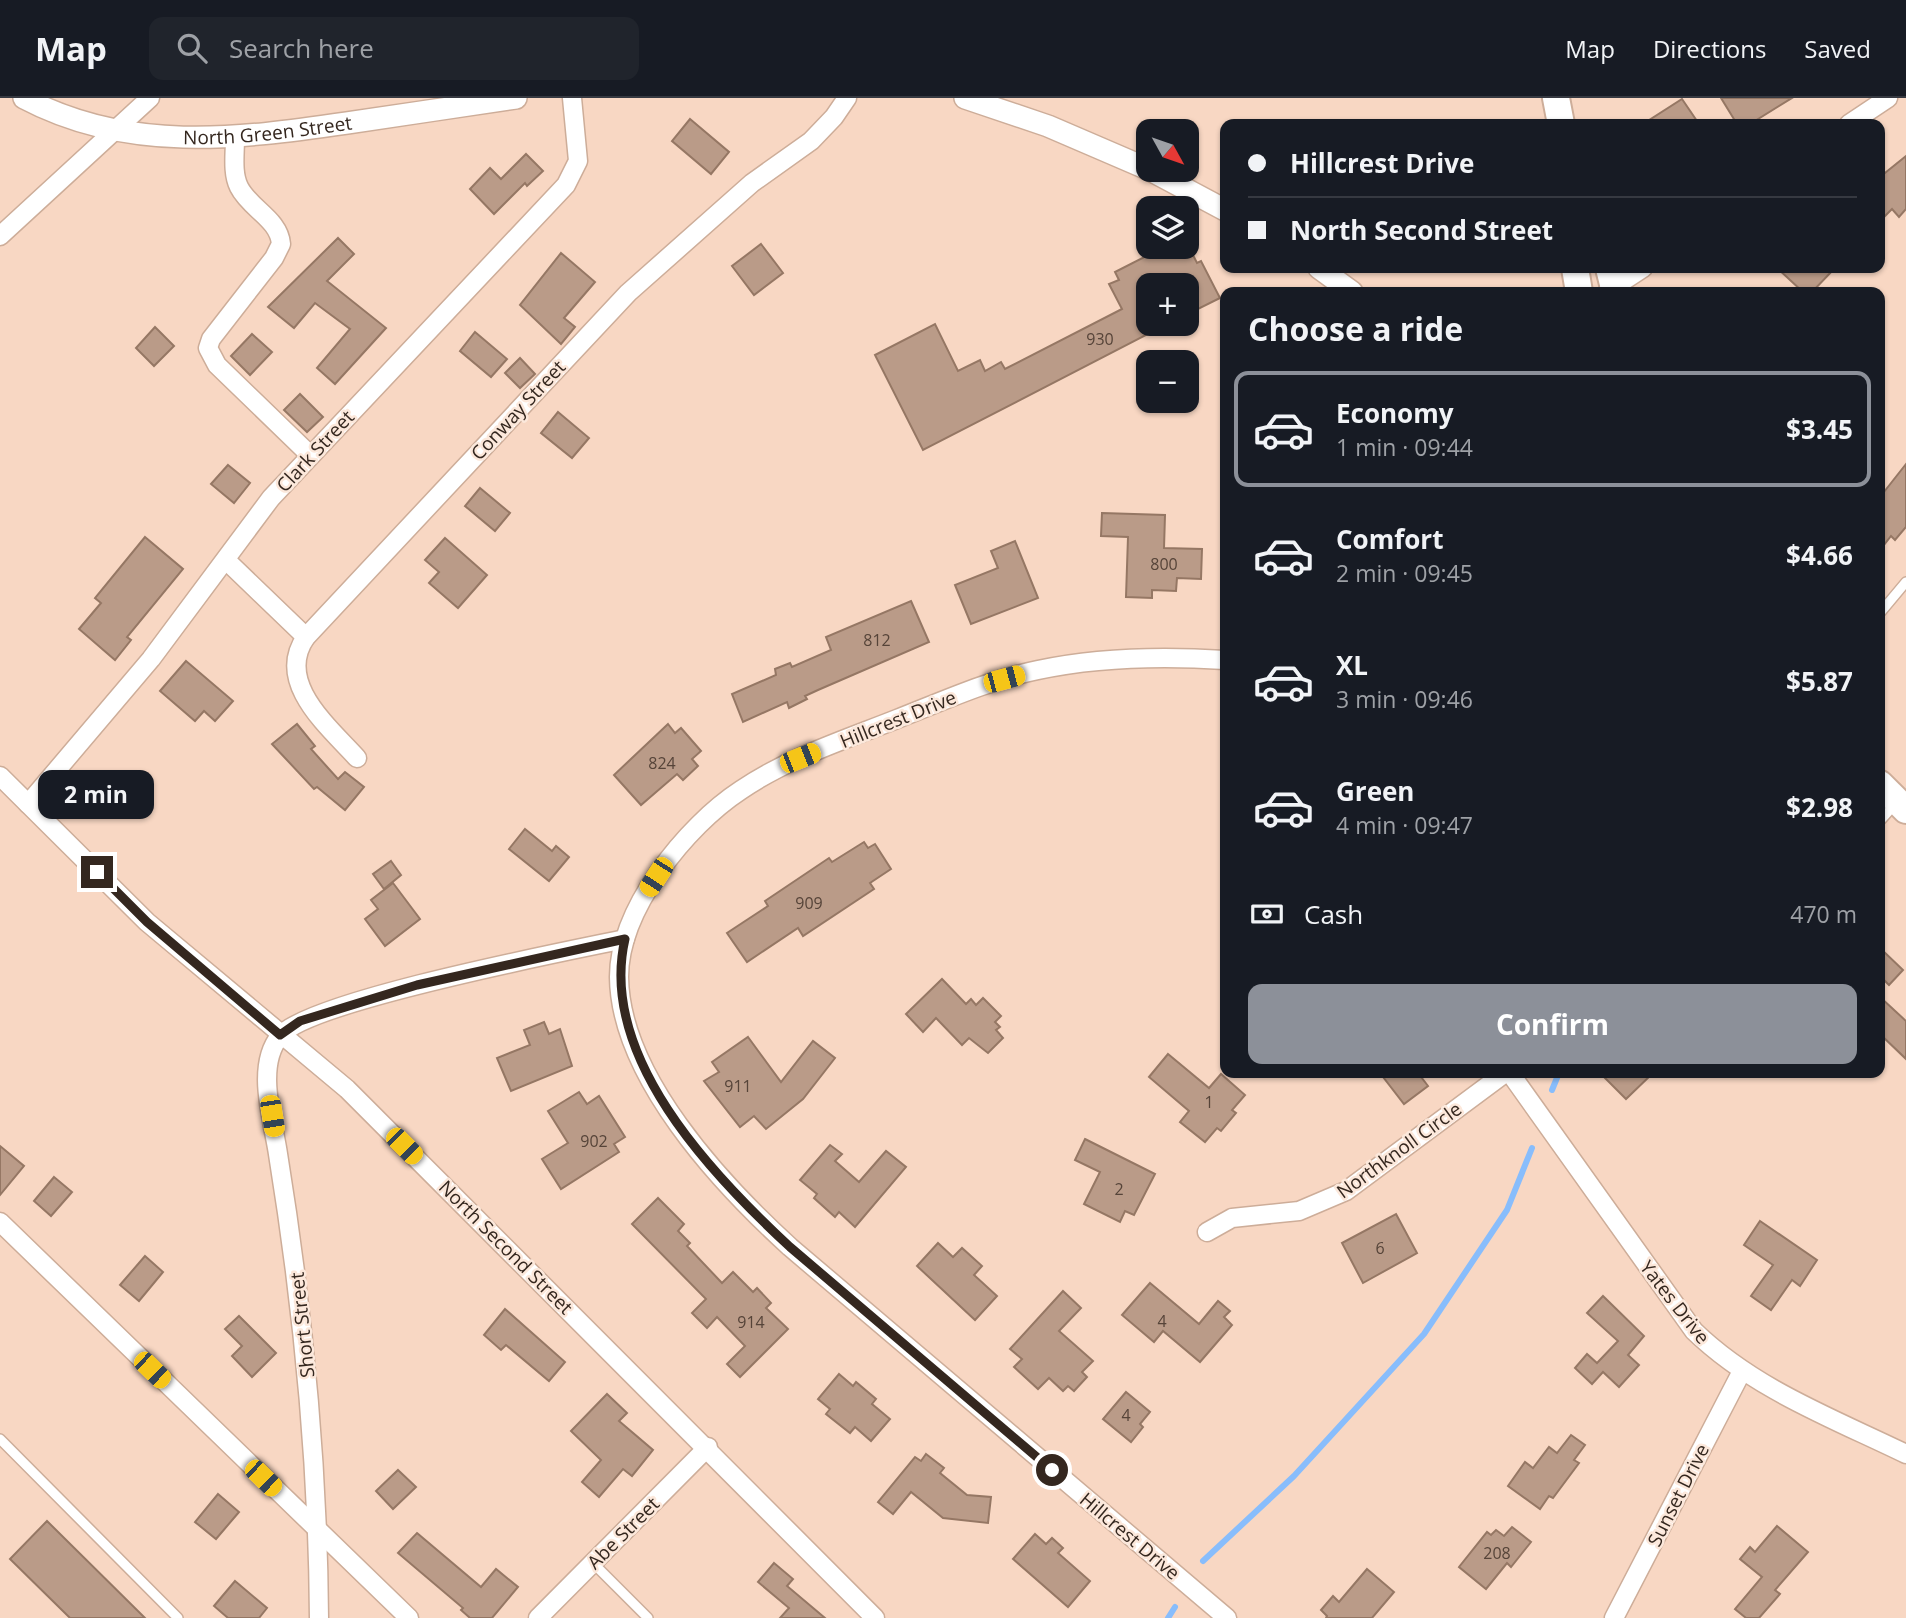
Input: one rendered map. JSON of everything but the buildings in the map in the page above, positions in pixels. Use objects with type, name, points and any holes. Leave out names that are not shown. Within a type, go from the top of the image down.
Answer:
[{"type":"main road","points":[[1556,98],[1560,119]]},
{"type":"street","name":"North Green Street","points":[[24,98],[67,117],[118,130],[172,138],[235,138],[516,98]]},
{"type":"street","points":[[0,236],[87,153],[118,130],[150,98]]},
{"type":"street","name":"Clark Street","points":[[28,803],[151,659],[227,561],[262,508],[566,185],[578,161],[572,98]]},
{"type":"street","name":"Conway Street","points":[[357,758],[313,708],[302,690],[296,667],[298,651],[306,637],[628,293],[752,183],[811,141],[834,117],[847,98]]},
{"type":"street","points":[[965,98],[1048,126],[1136,163]]},
{"type":"street","points":[[1856,119],[1888,98]]},
{"type":"street","points":[[235,138],[237,184],[252,205],[276,228],[281,244],[274,258],[211,339],[209,353],[217,365],[310,455]]},
{"type":"street","points":[[1173,182],[1220,207]]},
{"type":"street","points":[[1326,273],[1345,287]]},
{"type":"street","points":[[1611,285],[1634,273]]},
{"type":"street","points":[[227,561],[306,637]]},
{"type":"street","name":"Hillcrest Drive","points":[[1220,660],[1116,660],[1038,670],[977,687],[800,758],[739,790],[704,821],[656,877],[631,920],[619,978],[621,997],[637,1050],[670,1112],[724,1182],[790,1247],[1227,1618]]},
{"type":"street","name":"North Second Street","points":[[0,776],[147,922],[347,1089],[708,1447],[875,1618]]},
{"type":"street","points":[[280,1035],[300,1021],[417,985],[625,939]]},
{"type":"street","name":"Short Street","points":[[280,1035],[270,1060],[268,1090],[298,1273],[318,1532],[319,1618]]},
{"type":"street","name":"Northknoll Circle","points":[[1207,1232],[1232,1217],[1299,1211],[1346,1191],[1501,1078]]},
{"type":"street","name":"Yates Drive","points":[[1512,1078],[1693,1331],[1741,1373],[1906,1454]]},
{"type":"street","points":[[0,1223],[409,1618]]},
{"type":"street","name":"Sunset Drive","points":[[1614,1618],[1741,1373]]},
{"type":"street","name":"Abe Street","points":[[538,1618],[708,1447]]},
{"type":"lane","points":[[1885,607],[1906,582]]},
{"type":"lane","points":[[0,1439],[178,1618]]},
{"type":"lane","points":[[593,1563],[648,1618]]},
{"type":"waterway","points":[[1552,1090],[1557,1078]]},
{"type":"waterway","points":[[1203,1561],[1294,1476],[1424,1334],[1507,1210],[1532,1148]]},
{"type":"waterway","points":[[1168,1618],[1175,1607]]},
{"type":"route","points":[[97,872],[147,922],[280,1035],[300,1021],[417,985],[625,939],[619,978],[621,997],[637,1050],[670,1112],[707,1163],[755,1215],[790,1247],[1052,1470]]}]
